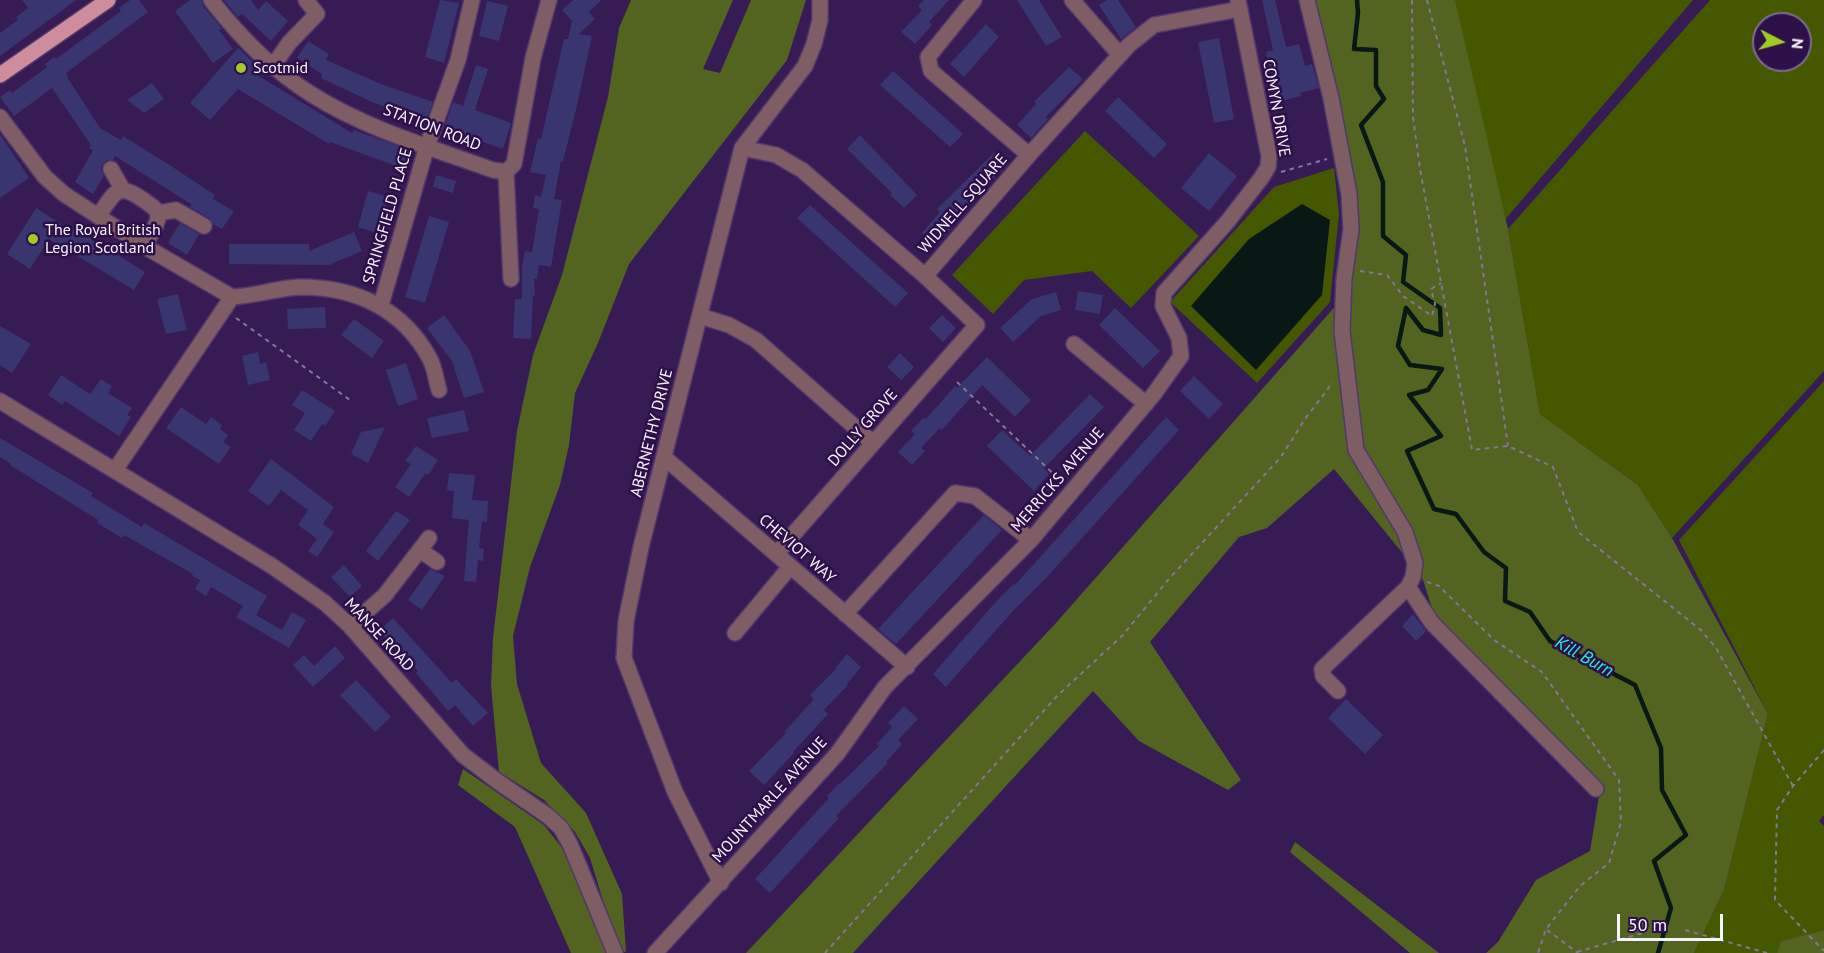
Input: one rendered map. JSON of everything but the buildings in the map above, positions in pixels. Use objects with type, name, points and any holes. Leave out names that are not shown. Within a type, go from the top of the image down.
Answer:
[{"type":"main road","points":[[0,75],[108,0]]},
{"type":"street","name":"STATION ROAD","points":[[211,0],[227,21],[273,66],[310,94],[356,118],[493,170],[506,172]]},
{"type":"street","points":[[273,66],[289,42],[317,14],[306,0]]},
{"type":"street","name":"SPRINGFIELD PLACE","points":[[381,305],[427,146],[458,60],[472,0]]},
{"type":"street","points":[[511,279],[506,172],[514,164],[533,58],[549,0]]},
{"type":"street","name":"ABERNETHY DRIVE","points":[[721,883],[675,792],[624,658],[626,621],[641,547],[742,148],[805,66],[820,20],[820,0]]},
{"type":"street","name":"WIDNELL SQUARE","points":[[974,0],[928,57],[931,71],[1029,155]]},
{"type":"street","points":[[1072,0],[1120,55]]},
{"type":"street","points":[[1307,0],[1331,98],[1349,195],[1350,229],[1344,279],[1342,331],[1356,450],[1405,532],[1415,563],[1413,577],[1408,587],[1322,669],[1323,676],[1338,692]]},
{"type":"street","name":"WIDNELL SQUARE","points":[[925,276],[1029,155],[1129,45],[1154,25],[1239,4]]},
{"type":"street","name":"COMYN DRIVE","points":[[1164,293],[1228,221],[1268,167],[1269,156],[1239,4]]},
{"type":"street","points":[[0,117],[45,177],[64,194],[228,303]]},
{"type":"street","name":"WIDNELL SQUARE","points":[[742,148],[776,155],[802,170],[925,276],[977,325]]},
{"type":"street","points":[[111,169],[123,190]]},
{"type":"street","points":[[98,216],[115,192],[130,191],[154,207],[158,213],[158,219],[144,246]]},
{"type":"street","points":[[158,213],[176,210],[204,226]]},
{"type":"street","points":[[115,470],[228,303],[267,290],[301,287],[343,291],[381,305],[411,330],[431,361],[439,390]]},
{"type":"street","name":"MERRICKS AVENUE","points":[[906,668],[1031,540],[1146,404],[1181,356],[1179,338],[1163,306],[1164,293]]},
{"type":"street","points":[[700,316],[729,325],[756,340],[873,443]]},
{"type":"street","name":"DOLLY GROVE","points":[[776,554],[977,325]]},
{"type":"street","points":[[1074,344],[1146,404]]},
{"type":"street","name":"MANSE ROAD","points":[[0,401],[272,566],[325,603],[350,626],[463,755],[537,807],[561,828],[570,844],[615,953]]},
{"type":"street","name":"CHEVIOT WAY","points":[[665,458],[906,668]]},
{"type":"street","points":[[845,614],[955,493],[975,496],[1031,540]]},
{"type":"street","points":[[350,626],[385,595],[425,544],[437,562]]},
{"type":"street","points":[[735,633],[790,567]]},
{"type":"street","points":[[1408,587],[1432,623],[1596,789]]},
{"type":"street","name":"MOUNTMARLE AVENUE","points":[[655,953],[837,754],[885,687],[906,668]]},
{"type":"path","points":[[1412,0],[1413,117],[1420,169],[1472,450],[1508,446],[1553,467],[1578,532],[1702,631],[1716,648],[1793,786]]},
{"type":"path","points":[[1427,0],[1465,146],[1508,446]]},
{"type":"path","points":[[1262,177],[1328,159]]},
{"type":"path","points":[[1344,279],[1360,271],[1387,274],[1403,296],[1432,316],[1435,304],[1431,289],[1441,283]]},
{"type":"path","points":[[228,303],[350,400]]},
{"type":"path","points":[[825,953],[1057,696],[1123,635],[1167,580],[1281,458],[1305,419],[1346,364]]},
{"type":"path","points":[[957,382],[1072,491]]},
{"type":"path","points":[[1824,750],[1793,786],[1777,810],[1775,900],[1824,951]]},
{"type":"path","points":[[1546,929],[1577,952],[1646,932]]},
{"type":"path","points":[[1685,930],[1767,953]]},
{"type":"green space","points":[[631,0],[733,0],[703,69],[720,73],[751,0],[806,0],[787,60],[629,264],[598,343],[575,393],[569,445],[560,485],[530,567],[513,636],[517,684],[541,763],[586,813],[622,894],[626,952],[618,950],[590,858],[575,832],[544,800],[499,772],[491,686],[493,638],[517,431],[533,355],[562,275],[608,97],[619,28]]},
{"type":"green space","points":[[1313,0],[1455,0],[1508,229],[1540,414],[1638,485],[1672,538],[1768,714],[1724,890],[1694,953],[1486,953],[1498,942],[1536,880],[1590,851],[1600,790],[1437,624],[1422,577],[1334,469],[1267,528],[1239,537],[1150,642],[1241,780],[1228,790],[1139,741],[1093,691],[853,953],[746,953],[1055,624],[1347,293],[1354,200]]},
{"type":"green space","points":[[1454,0],[1693,0],[1503,222]]},
{"type":"green space","points":[[1710,0],[1824,0],[1824,371],[1672,538],[1638,485],[1540,414],[1508,229]]},
{"type":"green space","points":[[1085,131],[1199,236],[1131,308],[1092,271],[1024,280],[993,314],[952,275]]},
{"type":"green space","points":[[1334,168],[1339,214],[1330,302],[1257,383],[1170,302],[1274,187]]},
{"type":"green space","points":[[1824,381],[1824,815],[1819,821],[1824,826],[1824,930],[1782,941],[1777,953],[1694,953],[1724,890],[1768,714],[1679,540]]},
{"type":"green space","points":[[463,769],[544,825],[563,849],[608,953],[571,953],[515,827],[458,785]]},
{"type":"green space","points":[[1295,842],[1439,953],[1410,953],[1290,852]]},
{"type":"green space","points":[[1824,930],[1824,953],[1777,953],[1781,941]]},
{"type":"shaded area","points":[[1302,204],[1330,220],[1322,295],[1256,370],[1191,306],[1249,239]]},
{"type":"waterway","name":"Kill Burn","points":[[1357,0],[1354,49],[1376,50],[1376,86],[1384,99],[1361,125],[1383,182],[1383,236],[1406,255],[1403,282],[1440,308],[1441,335],[1423,330],[1406,308],[1398,346],[1410,365],[1442,369],[1428,390],[1409,395],[1441,436],[1407,451],[1434,509],[1456,514],[1484,552],[1506,568],[1505,601],[1530,612],[1550,641],[1635,685],[1661,748],[1662,790],[1686,835],[1654,861],[1671,908],[1658,953]]},
{"type":"place","name":"Scotmid","points":[[241,68]]},
{"type":"place","name":"The Royal British Legion Scotland","points":[[33,239]]}]
